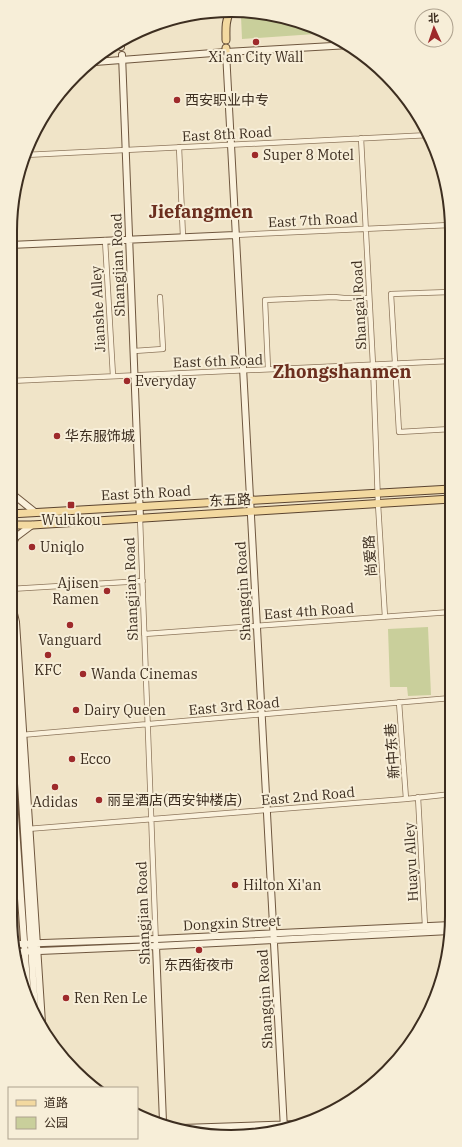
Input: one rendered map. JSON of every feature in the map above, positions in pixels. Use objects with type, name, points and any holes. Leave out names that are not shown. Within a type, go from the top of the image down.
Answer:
[{"type":"main road","points":[[226,40],[228,17]]},
{"type":"main road","name":"East 5th Road","points":[[17,513],[445,489]]},
{"type":"main road","name":"东五路","points":[[17,525],[445,499]]},
{"type":"street","points":[[101,61],[122,58],[226,50],[337,46]]},
{"type":"street","name":"Shangqin Road","points":[[226,50],[283,1124]]},
{"type":"street","name":"Shangjian Road","points":[[122,58],[163,1119]]},
{"type":"street","name":"East 8th Road","points":[[31,155],[423,135]]},
{"type":"street","name":"Shangai Road","points":[[361,138],[370,298],[378,494]]},
{"type":"street","points":[[179,147],[184,237]]},
{"type":"street","name":"East 7th Road","points":[[17,245],[445,225]]},
{"type":"street","name":"Jianshe Alley","points":[[105,240],[113,376]]},
{"type":"street","points":[[445,292],[391,294],[399,432],[445,429]]},
{"type":"street","points":[[134,351],[162,349],[160,297]]},
{"type":"street","points":[[268,369],[265,300],[334,297],[370,298]]},
{"type":"street","name":"East 6th Road","points":[[17,381],[445,361]]},
{"type":"street","name":"尚爱路","points":[[378,494],[385,617]]},
{"type":"street","points":[[17,498],[35,512]]},
{"type":"street","points":[[17,537],[32,525]]},
{"type":"street","points":[[17,589],[142,581]]},
{"type":"street","name":"East 4th Road","points":[[144,634],[445,612]]},
{"type":"street","points":[[17,651],[20,735],[26,830],[25,944]]},
{"type":"street","name":"East 3rd Road","points":[[20,735],[445,698]]},
{"type":"street","name":"新中东巷","points":[[399,702],[406,799]]},
{"type":"street","points":[[17,706],[20,735]]},
{"type":"street","name":"East 2nd Road","points":[[26,830],[445,795]]},
{"type":"street","name":"Huayu Alley","points":[[418,797],[425,926]]},
{"type":"street","points":[[17,868],[25,944],[34,951],[41,1015]]},
{"type":"street","name":"Dongxin Street","points":[[25,944],[445,925]]},
{"type":"street","name":"Dongxin Street","points":[[21,955],[34,951],[445,931]]},
{"type":"street","points":[[34,951],[35,1002]]},
{"type":"street","points":[[202,1128],[265,1127]]},
{"type":"green space","points":[[241,17],[273,21],[300,28],[315,34],[242,39]]},
{"type":"green space","points":[[428,627],[431,695],[408,696],[407,687],[390,687],[388,629]]},
{"type":"place","name":"Xi'an City Wall","points":[[256,42]]},
{"type":"place","name":"西安职业中专","points":[[177,100]]},
{"type":"place","name":"Super 8 Motel","points":[[255,155]]},
{"type":"place","name":"Everyday","points":[[127,381]]},
{"type":"place","name":"华东服饰城","points":[[57,436]]},
{"type":"place","name":"Wulukou","points":[[71,505]]},
{"type":"place","name":"Uniqlo","points":[[32,547]]},
{"type":"place","name":"Ajisen Ramen","points":[[107,591]]},
{"type":"place","name":"Vanguard","points":[[70,625]]},
{"type":"place","name":"KFC","points":[[48,655]]},
{"type":"place","name":"Wanda Cinemas","points":[[83,674]]},
{"type":"place","name":"Dairy Queen","points":[[76,710]]},
{"type":"place","name":"Ecco","points":[[72,759]]},
{"type":"place","name":"Adidas","points":[[55,787]]},
{"type":"place","name":"丽呈酒店(西安钟楼店)","points":[[99,800]]},
{"type":"place","name":"Hilton Xi'an","points":[[235,885]]},
{"type":"place","name":"东西街夜市","points":[[199,950]]},
{"type":"place","name":"Ren Ren Le","points":[[66,998]]},
{"type":"district","name":"Jiefangmen","points":[[201,212]]},
{"type":"district","name":"Zhongshanmen","points":[[342,372]]}]
